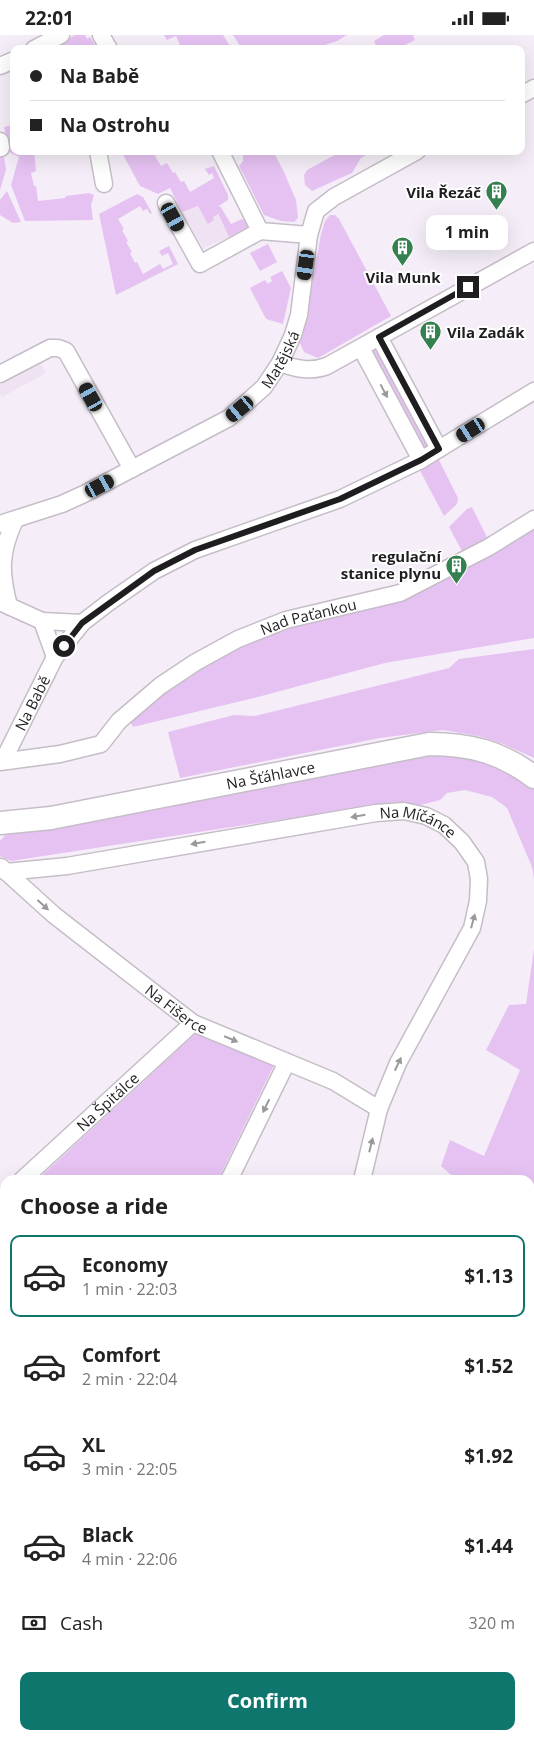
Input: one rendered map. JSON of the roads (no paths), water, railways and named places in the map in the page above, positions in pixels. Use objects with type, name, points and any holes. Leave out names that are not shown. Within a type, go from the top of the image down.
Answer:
[{"type":"street","points":[[40,43],[62,35]]},
{"type":"street","points":[[99,155],[104,184]]},
{"type":"street","points":[[222,155],[260,231]]},
{"type":"street","name":"Matějská","points":[[8,522],[84,494],[229,419],[264,387],[280,363],[292,335],[299,315],[309,235],[316,211],[334,197],[410,155]]},
{"type":"street","points":[[166,203],[200,265],[260,231],[309,235]]},
{"type":"street","points":[[280,363],[299,369],[321,368],[361,348],[534,251]]},
{"type":"street","points":[[379,337],[439,449]]},
{"type":"street","points":[[0,374],[50,348],[66,351],[132,469]]},
{"type":"street","points":[[361,348],[421,460]]},
{"type":"street","name":"Na Babě","points":[[1,761],[55,657],[82,623],[154,571],[195,550],[340,499],[421,460],[534,391]]},
{"type":"street","name":"Nad Paťankou","points":[[1,761],[60,754],[101,744],[119,721],[160,686],[196,662],[238,639],[286,620],[400,593],[513,533],[534,519]]},
{"type":"street","points":[[8,522],[0,576],[4,604],[42,621],[82,623]]},
{"type":"street","points":[[42,621],[55,657]]},
{"type":"street","name":"Na Šťáhlavce","points":[[0,823],[51,818],[429,744],[451,744],[476,748],[501,757],[534,777]]},
{"type":"street","name":"Na Míčánce","points":[[3,869],[67,866],[376,813],[404,811],[426,816],[444,825],[462,842],[476,862],[478,901],[472,928],[398,1063],[379,1109],[363,1175]]},
{"type":"street","name":"Na Fišerce","points":[[3,869],[54,915],[193,1023],[333,1081],[379,1109]]},
{"type":"street","name":"Na Špitálce","points":[[27,1175],[193,1023]]},
{"type":"street","points":[[231,1175],[287,1062]]},
{"type":"place","name":"Vila Řezáč","points":[[497,211]]},
{"type":"place","name":"Vila Munk","points":[[403,267]]},
{"type":"place","name":"Vila Zadák","points":[[431,351]]},
{"type":"place","name":"regulační stanice plynu","points":[[457,584]]}]
